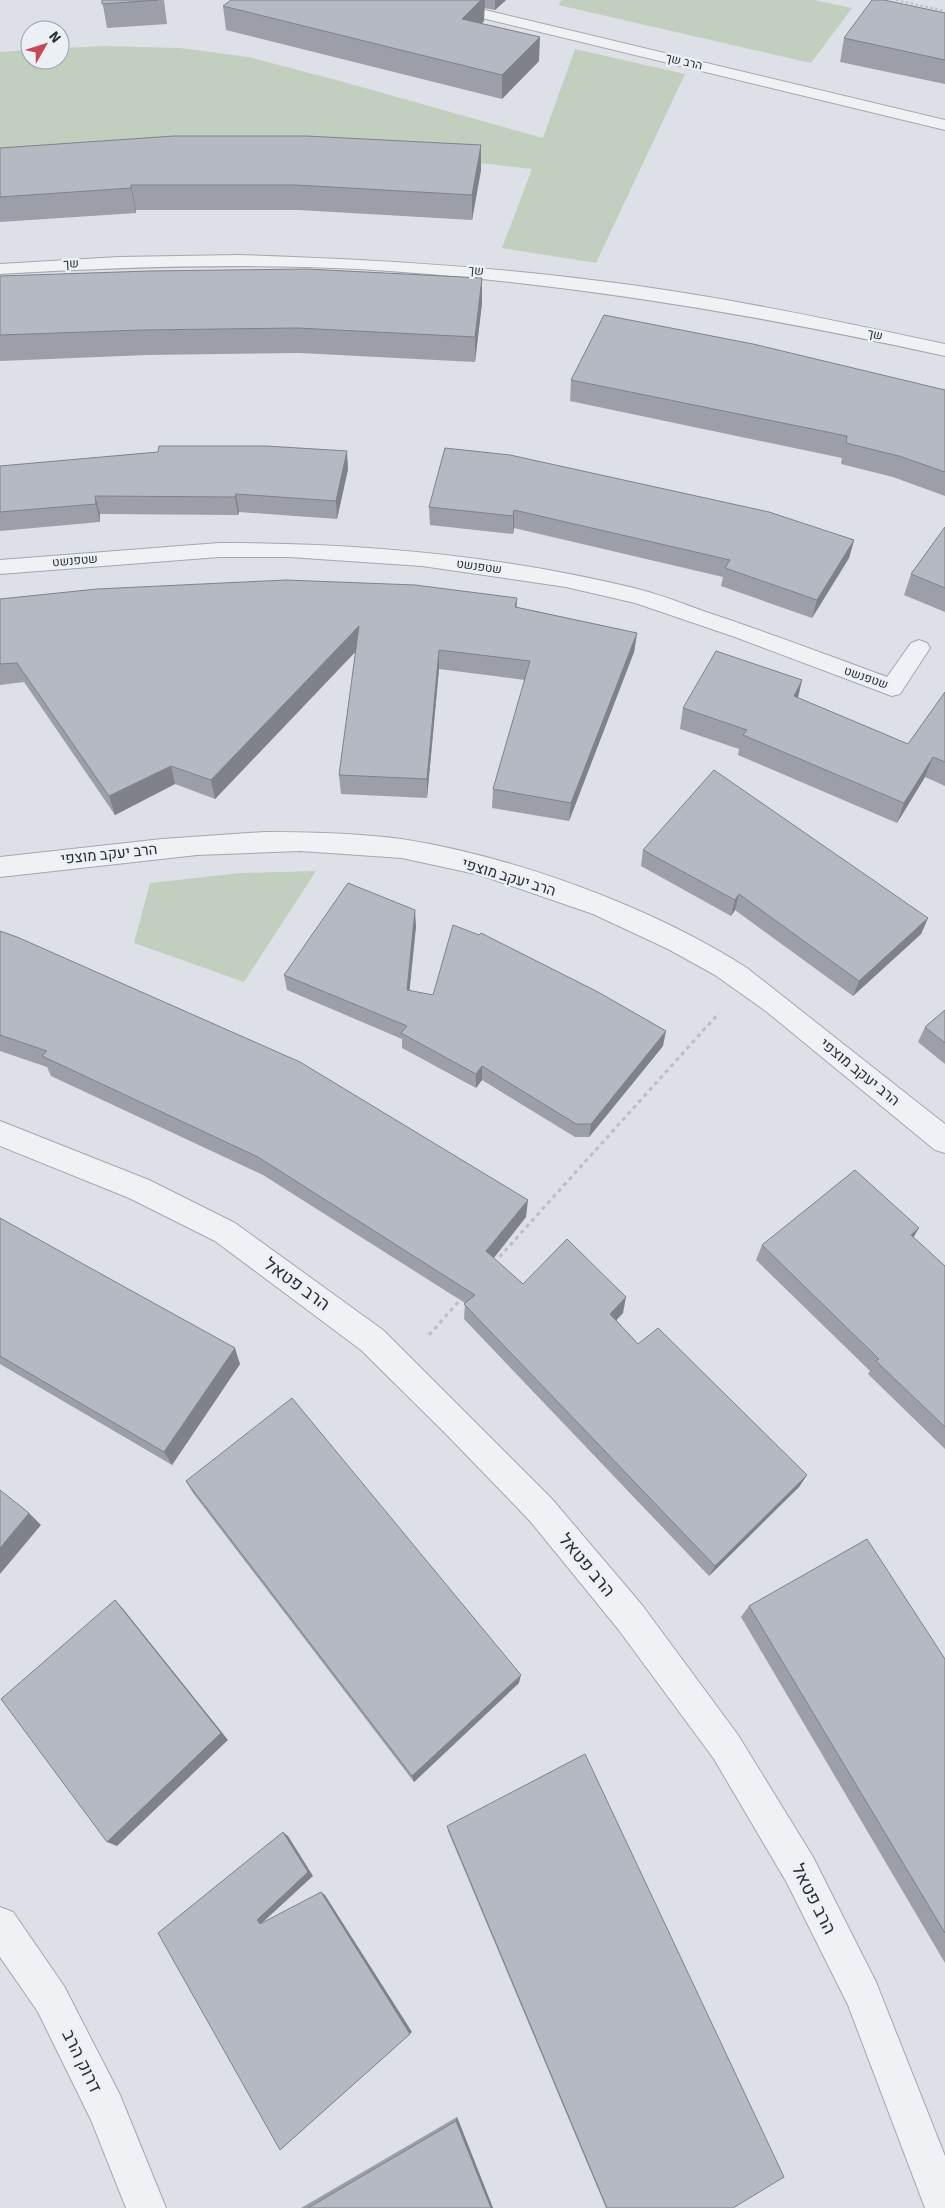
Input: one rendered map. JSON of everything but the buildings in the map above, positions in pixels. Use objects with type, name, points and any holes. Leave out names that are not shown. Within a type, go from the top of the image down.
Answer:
[{"type":"street","name":"הרב שך","points":[[424,0],[945,125]]},
{"type":"street","name":"שך","points":[[0,269],[69,263],[194,260],[336,263],[453,269],[556,280],[660,295],[828,324],[945,350]]},
{"type":"street","name":"שטפנשט","points":[[0,567],[219,550],[289,550],[422,559],[566,580],[639,597],[743,632],[892,688],[919,648]]},
{"type":"street","name":"הרב יעקב מוצפי","points":[[0,867],[200,844],[282,842],[402,849],[476,865],[573,896],[643,926],[714,961],[777,1005],[945,1141]]},
{"type":"street","name":"הרב פטאל","points":[[0,1133],[138,1189],[225,1232],[305,1288],[372,1340],[541,1510],[630,1617],[726,1747],[800,1870],[862,1995],[945,2207]]},
{"type":"street","name":"דרוק הרב","points":[[0,1925],[51,1999],[106,2109],[146,2208]]},
{"type":"path","points":[[896,0],[945,11]]},
{"type":"path","points":[[493,1264],[745,983]]},
{"type":"path","points":[[400,1367],[466,1293]]},
{"type":"green space","points":[[562,0],[814,0],[852,8],[811,63],[558,5]]},
{"type":"green space","points":[[105,46],[180,48],[248,57],[543,138],[575,49],[685,74],[596,263],[502,248],[532,169],[420,156],[0,160],[0,52],[20,51],[20,70],[70,70],[70,48]]},
{"type":"green space","points":[[316,871],[244,982],[134,943],[150,883],[240,873]]}]
